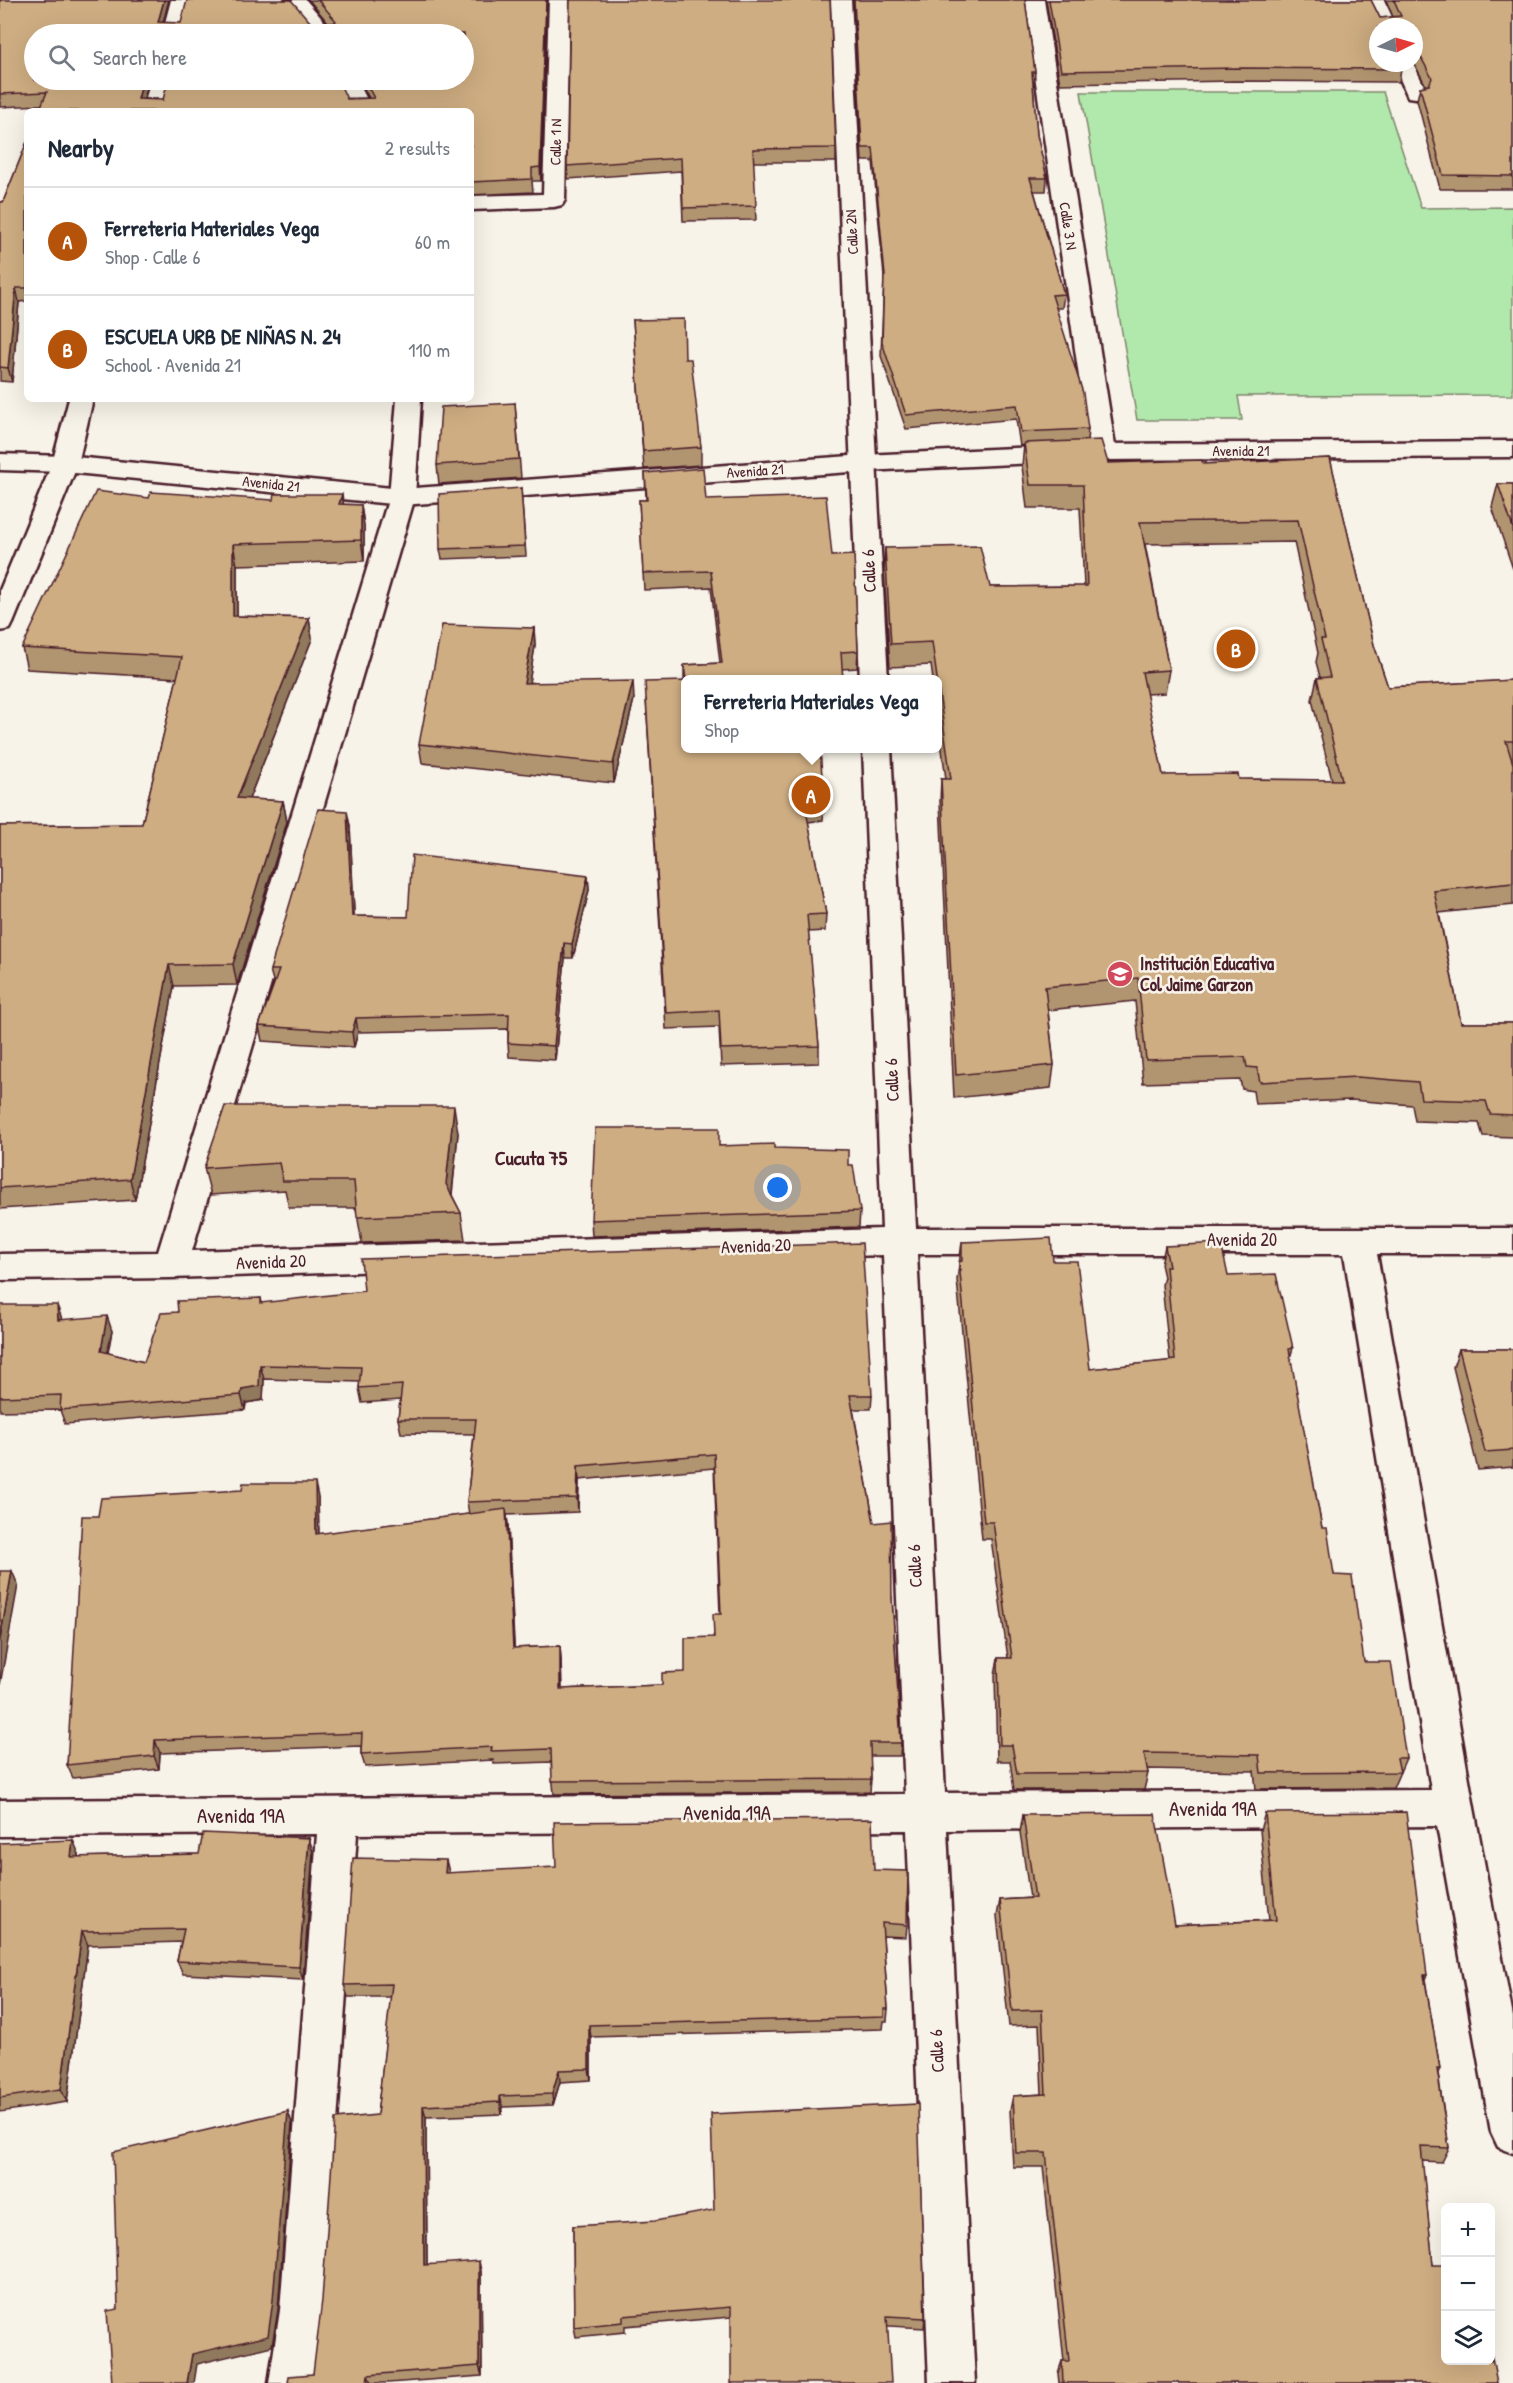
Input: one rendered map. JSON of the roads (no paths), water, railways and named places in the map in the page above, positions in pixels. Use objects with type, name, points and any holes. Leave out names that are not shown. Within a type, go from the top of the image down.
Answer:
[{"type":"street","points":[[175,24],[181,0]]},
{"type":"street","points":[[295,0],[316,24]]},
{"type":"street","name":"Calle 1 N","points":[[474,203],[554,200],[559,0]]},
{"type":"street","name":"Calle 2N","points":[[841,0],[864,463]]},
{"type":"street","name":"Calle 3 N","points":[[1034,0],[1103,452]]},
{"type":"street","points":[[1374,0],[1383,18]]},
{"type":"street","points":[[1407,72],[1416,92]]},
{"type":"street","points":[[154,108],[158,90]]},
{"type":"street","points":[[352,90],[361,108]]},
{"type":"street","points":[[0,623],[65,464],[80,402]]},
{"type":"street","points":[[171,1265],[402,497],[409,402]]},
{"type":"street","name":"Avenida 21","points":[[0,462],[65,464],[402,497],[864,463],[1103,452],[1513,449]]},
{"type":"street","name":"Calle 6","points":[[864,463],[874,675]]},
{"type":"street","name":"Calle 6","points":[[877,753],[952,2383]]},
{"type":"street","points":[[1358,1240],[1454,1808],[1513,2132]]},
{"type":"street","name":"Avenida 20","points":[[0,1267],[171,1265],[900,1242],[1513,1241]]},
{"type":"street","name":"Avenida 19A","points":[[0,1818],[1454,1808]]},
{"type":"street","points":[[292,2383],[302,2310],[338,1816]]},
{"type":"place","name":"ESCUELA URB DE NIÑAS N. 24","points":[[1236,649]]},
{"type":"place","name":"Ferreteria Materiales Vega","points":[[811,795]]},
{"type":"place","name":"Institución Educativa Col Jaime Garzon","points":[[1120,974]]},
{"type":"district","name":"Cucuta 75","points":[[531,1158]]}]
